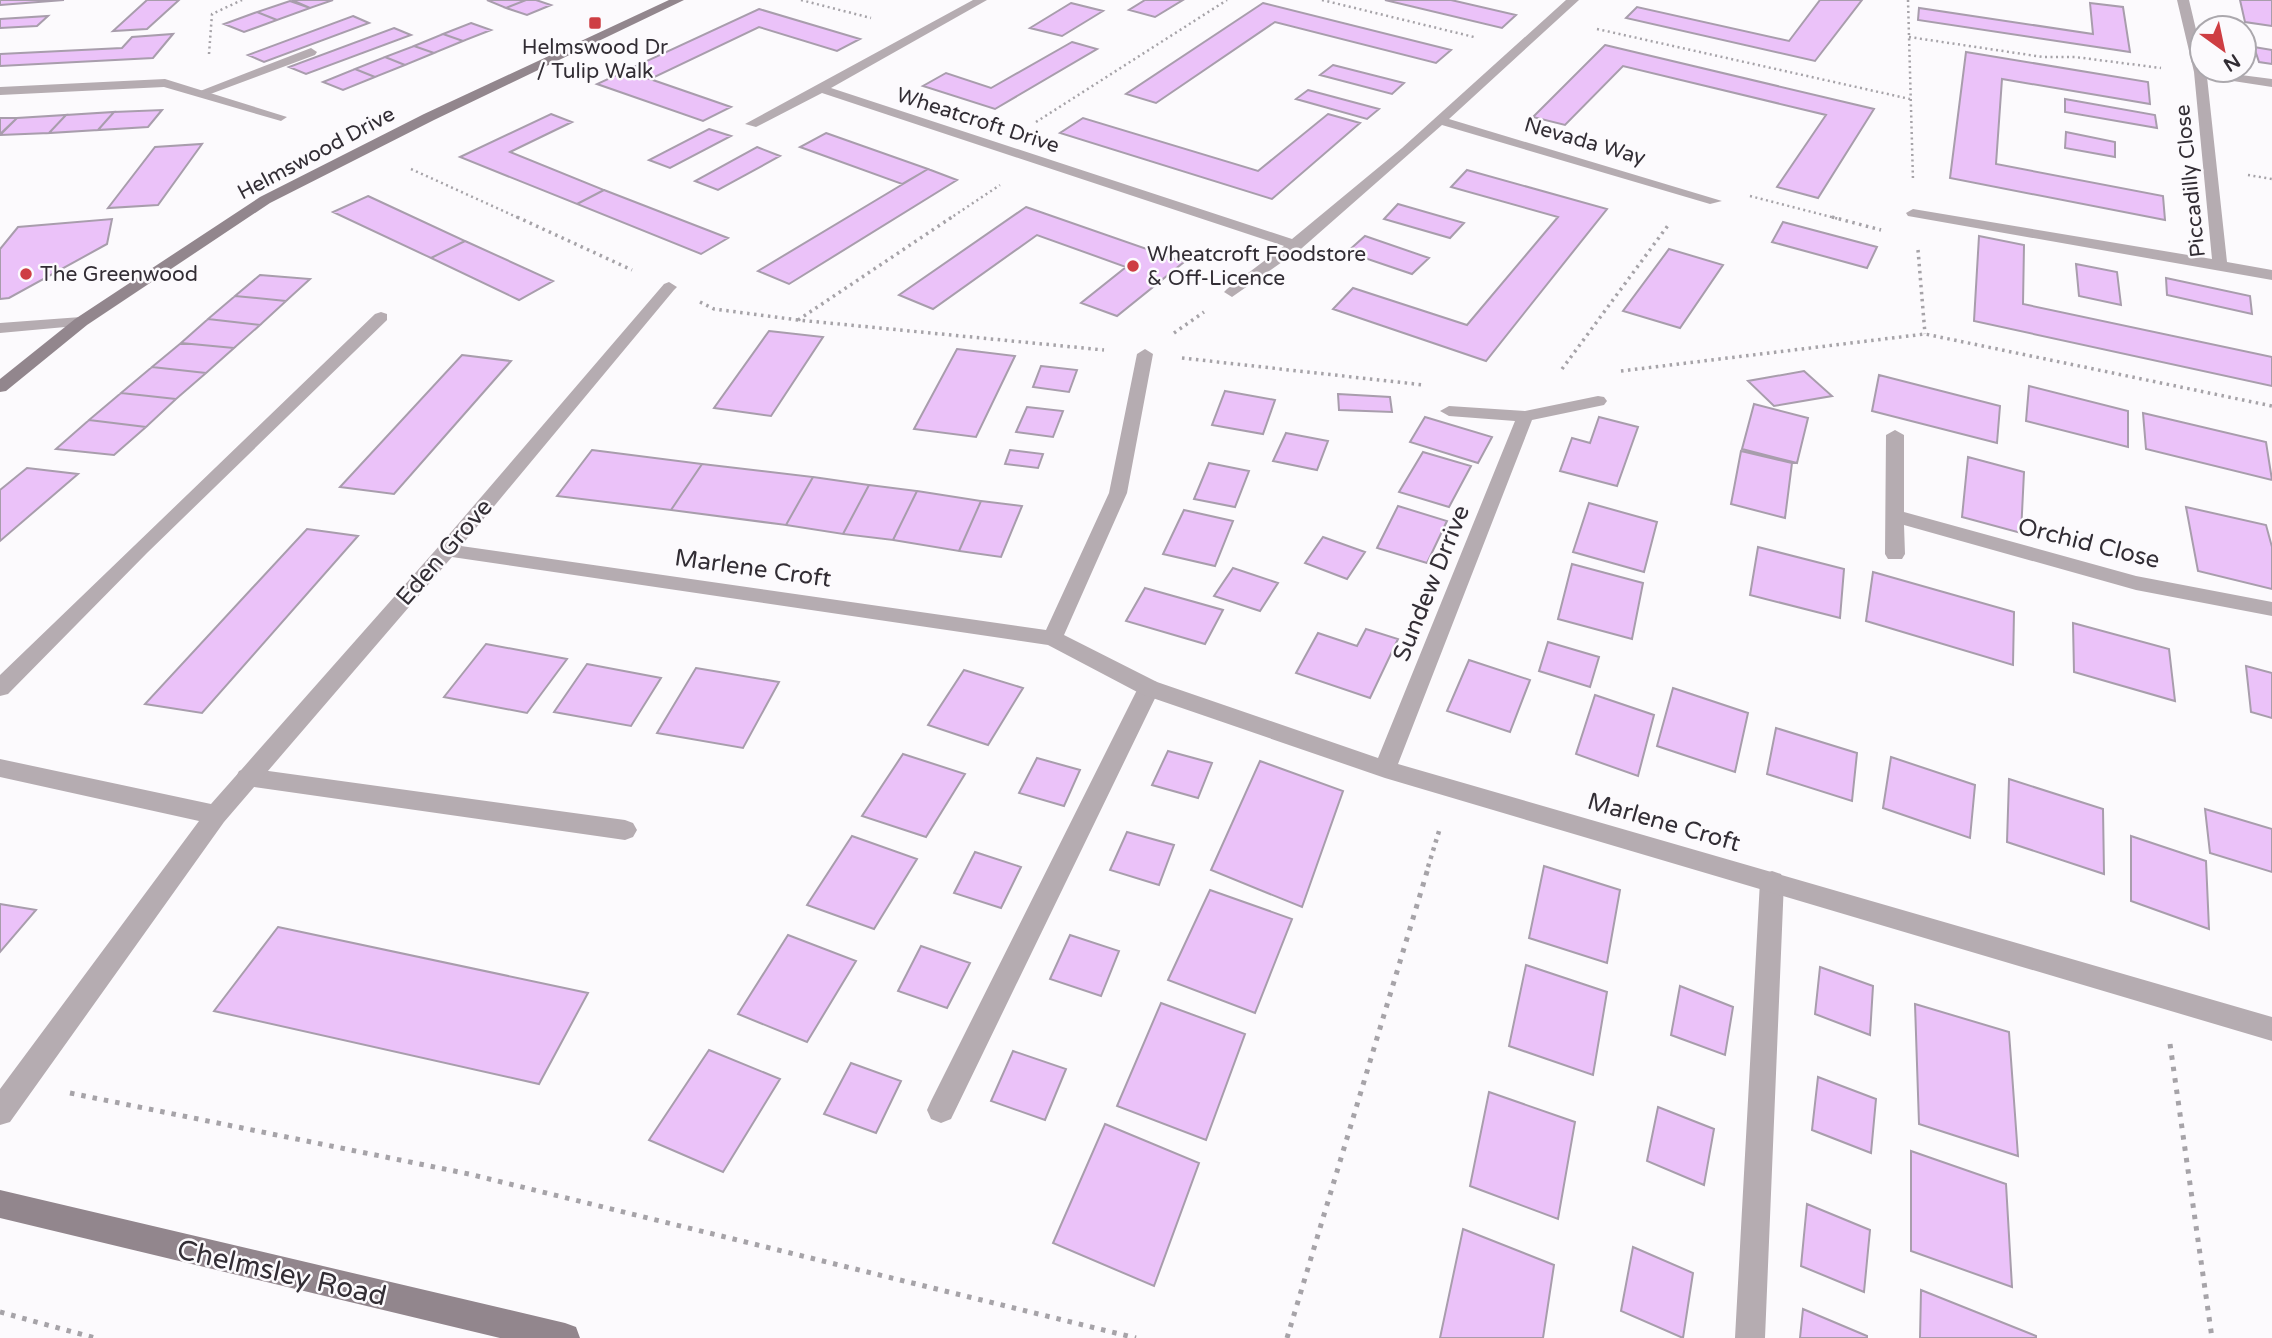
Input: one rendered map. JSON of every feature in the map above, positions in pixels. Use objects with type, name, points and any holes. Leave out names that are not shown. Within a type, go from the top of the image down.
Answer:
[{"type":"street","name":"Helmswood Drive","points":[[0,387],[81,322],[265,200],[365,149],[678,0]]},
{"type":"street","name":"Wheatcroft Drive","points":[[821,89],[981,0]]},
{"type":"street","points":[[1232,292],[1297,245],[1443,121],[1573,0]]},
{"type":"street","name":"Piccadilly Close","points":[[2183,0],[2188,21]]},
{"type":"street","points":[[201,93],[311,52]]},
{"type":"street","points":[[0,91],[165,83],[281,117]]},
{"type":"street","name":"Piccadilly Close","points":[[2201,84],[2220,265],[2272,275]]},
{"type":"street","points":[[751,124],[821,89]]},
{"type":"street","name":"Wheatcroft Drive","points":[[821,89],[1297,245]]},
{"type":"street","name":"Nevada Way","points":[[1443,121],[1715,201]]},
{"type":"street","points":[[1913,213],[2220,265]]},
{"type":"street","name":"Eden Grove","points":[[0,1112],[216,815],[447,550],[669,287]]},
{"type":"street","points":[[0,688],[140,548],[382,317]]},
{"type":"street","points":[[0,328],[81,322]]},
{"type":"street","points":[[1052,638],[1118,493],[1145,354]]},
{"type":"street","points":[[1449,411],[1525,416],[1598,401]]},
{"type":"street","name":"Sundew Drrive","points":[[1385,769],[1525,416]]},
{"type":"street","points":[[1895,435],[1895,554]]},
{"type":"street","name":"Orchid Close","points":[[1895,516],[2136,583],[2272,609]]},
{"type":"street","name":"Marlene Croft","points":[[447,550],[1052,638],[1149,688],[1385,769],[2272,1029]]},
{"type":"street","points":[[941,1110],[1149,688]]},
{"type":"street","points":[[0,768],[216,815]]},
{"type":"street","points":[[247,777],[625,830]]},
{"type":"street","points":[[1750,1338],[1772,881]]},
{"type":"street","name":"Chelmsley Road","points":[[0,1204],[565,1338]]},
{"type":"path","points":[[165,83],[209,62],[212,14],[242,0]]},
{"type":"path","points":[[800,0],[923,31]]},
{"type":"path","points":[[995,148],[1227,0]]},
{"type":"path","points":[[1322,0],[1520,48]]},
{"type":"path","points":[[1908,0],[1913,213],[1926,334]]},
{"type":"path","points":[[1552,19],[1910,99]]},
{"type":"path","points":[[1909,37],[2043,57],[2075,57],[2188,71]]},
{"type":"path","points":[[365,149],[714,309],[1432,386]]},
{"type":"path","points":[[798,320],[1035,161]]},
{"type":"path","points":[[1715,201],[1746,195],[1917,239]]},
{"type":"path","points":[[1556,378],[1674,216]]},
{"type":"path","points":[[1145,354],[1232,292]]},
{"type":"path","points":[[1610,372],[1926,334],[2272,406]]},
{"type":"path","points":[[1287,1338],[1453,787]]},
{"type":"path","points":[[2162,995],[2212,1338]]},
{"type":"path","points":[[21,1083],[469,1174],[1136,1338]]},
{"type":"path","points":[[0,1312],[95,1338]]},
{"type":"building","points":[[0,0],[64,0],[0,5]]},
{"type":"building","points":[[147,0],[179,0],[147,29],[113,31]]},
{"type":"building","points":[[292,0],[333,0],[310,8]]},
{"type":"building","points":[[487,0],[526,0],[506,8]]},
{"type":"building","points":[[526,0],[551,5],[527,15],[506,8]]},
{"type":"building","points":[[1145,0],[1183,0],[1155,17],[1129,10]]},
{"type":"building","points":[[1385,0],[1451,0],[1516,15],[1502,28]]},
{"type":"building","points":[[1820,0],[1862,0],[1815,61],[1626,18],[1637,7],[1789,41]]},
{"type":"building","points":[[2240,0],[2272,0],[2272,26],[2258,24],[2258,14],[2243,14]]},
{"type":"building","points":[[290,1],[310,8],[277,20],[257,12]]},
{"type":"building","points":[[1071,3],[1103,11],[1062,36],[1030,28]]},
{"type":"building","points":[[1263,3],[1451,50],[1436,63],[1275,22],[1156,103],[1126,94]]},
{"type":"building","points":[[2090,3],[2123,7],[2130,52],[1918,20],[1919,8],[2093,34]]},
{"type":"building","points":[[759,9],[860,39],[837,51],[759,27],[650,79],[731,107],[703,121],[597,84]]},
{"type":"building","points":[[257,12],[277,20],[244,32],[224,24]]},
{"type":"building","points":[[48,16],[37,26],[0,28],[0,19]]},
{"type":"building","points":[[353,16],[369,23],[264,62],[248,55]]},
{"type":"building","points":[[471,23],[491,30],[463,41],[443,34]]},
{"type":"building","points":[[394,28],[411,35],[306,74],[289,67]]},
{"type":"building","points":[[173,34],[153,58],[0,66],[0,54],[122,48],[132,37]]},
{"type":"building","points":[[443,34],[463,41],[434,53],[414,46]]},
{"type":"building","points":[[1072,42],[1097,49],[995,109],[923,86],[946,73],[991,88]]},
{"type":"building","points":[[1605,45],[1874,109],[1818,198],[1777,187],[1826,115],[1623,66],[1565,125],[1533,117]]},
{"type":"building","points":[[414,46],[434,53],[405,65],[385,57]]},
{"type":"building","points":[[2258,48],[2272,50],[2272,64],[2259,62]]},
{"type":"building","points":[[1966,52],[2148,82],[2150,104],[2002,79],[1996,164],[2163,196],[2165,220],[1950,178]]},
{"type":"building","points":[[385,57],[405,65],[375,77],[355,69]]},
{"type":"building","points":[[1333,65],[1404,83],[1392,94],[1320,75]]},
{"type":"building","points":[[355,69],[375,77],[343,90],[323,82]]},
{"type":"building","points":[[1308,90],[1379,109],[1367,119],[1296,99]]},
{"type":"building","points":[[2065,99],[2155,115],[2157,128],[2065,112]]},
{"type":"building","points":[[162,110],[148,127],[98,130],[114,112]]},
{"type":"building","points":[[114,112],[98,130],[49,133],[66,115]]},
{"type":"building","points":[[551,114],[572,122],[510,152],[604,190],[577,204],[460,157]]},
{"type":"building","points":[[1328,114],[1360,123],[1272,199],[1060,133],[1083,118],[1258,171]]},
{"type":"building","points":[[66,115],[49,133],[0,135],[17,118]]},
{"type":"building","points":[[0,118],[17,118],[0,134]]},
{"type":"building","points":[[709,129],[731,136],[670,168],[649,160]]},
{"type":"building","points":[[2066,132],[2115,142],[2115,157],[2065,148]]},
{"type":"building","points":[[826,133],[928,169],[902,184],[800,147]]},
{"type":"building","points":[[202,144],[158,205],[108,208],[155,147]]},
{"type":"building","points":[[757,147],[780,156],[718,190],[695,181]]},
{"type":"building","points":[[928,169],[957,180],[789,284],[758,271]]},
{"type":"building","points":[[1467,170],[1607,209],[1486,361],[1333,309],[1353,288],[1467,325],[1558,217],[1451,187]]},
{"type":"building","points":[[604,190],[728,238],[701,254],[577,204]]},
{"type":"building","points":[[368,196],[465,241],[431,258],[333,212]]},
{"type":"building","points":[[1398,204],[1464,223],[1450,238],[1384,219]]},
{"type":"building","points":[[1026,207],[1184,262],[1117,316],[1081,303],[1126,267],[1037,235],[933,309],[899,295]]},
{"type":"building","name":"The Greenwood","points":[[112,219],[107,244],[9,298],[0,299],[0,249],[18,227]]},
{"type":"building","points":[[1783,222],[1877,247],[1867,268],[1772,242]]},
{"type":"building","points":[[1365,236],[1429,258],[1412,274],[1347,252]]},
{"type":"building","points":[[1979,236],[2024,245],[2023,304],[2272,357],[2272,386],[1974,321]]},
{"type":"building","points":[[465,241],[553,281],[519,300],[431,258]]},
{"type":"building","points":[[1669,249],[1723,265],[1680,328],[1623,311]]},
{"type":"building","points":[[2076,264],[2117,272],[2121,305],[2079,296]]},
{"type":"building","points":[[260,275],[310,279],[286,301],[235,296]]},
{"type":"building","points":[[2166,278],[2250,296],[2252,314],[2167,295]]},
{"type":"building","points":[[235,296],[286,301],[260,325],[208,319]]},
{"type":"building","points":[[208,319],[260,325],[234,348],[181,343]]},
{"type":"building","points":[[769,331],[823,337],[771,416],[714,408]]},
{"type":"building","points":[[181,343],[234,348],[206,373],[152,367]]},
{"type":"building","points":[[957,349],[1015,356],[976,437],[914,429]]},
{"type":"building","points":[[462,355],[511,361],[394,494],[340,487]]},
{"type":"building","points":[[1041,366],[1077,370],[1069,392],[1033,387]]},
{"type":"building","points":[[152,367],[206,373],[176,399],[121,393]]},
{"type":"building","points":[[1804,371],[1832,396],[1774,406],[1748,381]]},
{"type":"building","points":[[1879,375],[2000,406],[1997,443],[1872,411]]},
{"type":"building","points":[[2029,386],[2128,411],[2128,447],[2026,421]]},
{"type":"building","points":[[1225,391],[1275,400],[1263,434],[1212,425]]},
{"type":"building","points":[[121,393],[176,399],[146,427],[89,420]]},
{"type":"building","points":[[1338,394],[1390,397],[1392,412],[1339,410]]},
{"type":"building","points":[[1754,404],[1808,418],[1797,463],[1742,449]]},
{"type":"building","points":[[1027,407],[1063,411],[1053,437],[1016,432]]},
{"type":"building","points":[[2143,413],[2266,442],[2272,480],[2146,449]]},
{"type":"building","points":[[1425,417],[1492,437],[1478,463],[1410,442]]},
{"type":"building","points":[[1599,417],[1638,427],[1617,486],[1560,471],[1572,438],[1590,443]]},
{"type":"building","points":[[89,420],[146,427],[114,455],[56,449]]},
{"type":"building","points":[[1286,433],[1328,441],[1317,470],[1273,461]]},
{"type":"building","points":[[592,450],[702,464],[671,510],[557,496]]},
{"type":"building","points":[[1010,450],[1043,454],[1038,468],[1005,464]]},
{"type":"building","points":[[1741,451],[1792,463],[1785,518],[1731,504]]},
{"type":"building","points":[[1423,452],[1471,466],[1449,507],[1399,492]]},
{"type":"building","points":[[1968,457],[2024,472],[2021,533],[1962,517]]},
{"type":"building","points":[[1209,463],[1249,471],[1235,507],[1194,499]]},
{"type":"building","points":[[702,464],[813,477],[786,525],[671,510]]},
{"type":"building","points":[[27,468],[78,474],[0,541],[0,490]]},
{"type":"building","points":[[813,477],[869,485],[843,534],[786,525]]},
{"type":"building","points":[[869,485],[917,491],[893,540],[843,534]]},
{"type":"building","points":[[917,491],[981,501],[959,551],[893,540]]},
{"type":"building","points":[[981,501],[1022,506],[1001,557],[959,551]]},
{"type":"building","points":[[1589,503],[1657,522],[1644,572],[1573,552]]},
{"type":"building","points":[[1398,506],[1447,521],[1427,563],[1377,548]]},
{"type":"building","points":[[2186,507],[2266,525],[2272,547],[2272,589],[2198,571]]},
{"type":"building","points":[[1184,510],[1233,521],[1215,566],[1163,554]]},
{"type":"building","points":[[307,529],[358,536],[202,713],[145,704]]},
{"type":"building","points":[[1323,537],[1365,552],[1347,579],[1305,563]]},
{"type":"building","points":[[1758,547],[1844,569],[1840,618],[1750,595]]},
{"type":"building","points":[[1572,564],[1643,583],[1632,639],[1558,619]]},
{"type":"building","points":[[1233,568],[1278,583],[1260,611],[1214,596]]},
{"type":"building","points":[[1873,572],[2014,612],[2013,665],[1866,621]]},
{"type":"building","points":[[1145,588],[1223,610],[1205,644],[1126,621]]},
{"type":"building","points":[[2073,623],[2169,649],[2175,701],[2074,672]]},
{"type":"building","points":[[1366,629],[1398,639],[1370,698],[1296,673],[1318,633],[1357,646]]},
{"type":"building","points":[[1548,642],[1599,657],[1590,687],[1539,671]]},
{"type":"building","points":[[486,644],[567,659],[527,713],[444,697]]},
{"type":"building","points":[[1469,660],[1530,680],[1510,732],[1447,711]]},
{"type":"building","points":[[587,664],[661,678],[631,726],[554,712]]},
{"type":"building","points":[[2246,666],[2272,673],[2272,718],[2251,712]]},
{"type":"building","points":[[696,668],[779,682],[743,748],[657,733]]},
{"type":"building","points":[[964,670],[1023,688],[988,745],[928,725]]},
{"type":"building","points":[[1673,688],[1748,713],[1735,772],[1657,746]]},
{"type":"building","points":[[1595,695],[1654,715],[1638,776],[1576,754]]},
{"type":"building","points":[[1776,728],[1857,753],[1852,801],[1767,774]]},
{"type":"building","points":[[1168,751],[1212,763],[1198,798],[1152,785]]},
{"type":"building","points":[[903,754],[965,774],[926,837],[862,816]]},
{"type":"building","points":[[1891,757],[1975,785],[1970,838],[1883,808]]},
{"type":"building","points":[[1037,758],[1080,770],[1064,806],[1019,793]]},
{"type":"building","points":[[1260,761],[1343,791],[1302,907],[1211,870]]},
{"type":"building","points":[[2009,779],[2103,809],[2104,874],[2007,842]]},
{"type":"building","points":[[2205,809],[2272,829],[2272,872],[2210,853]]},
{"type":"building","points":[[1127,832],[1174,845],[1159,885],[1110,870]]},
{"type":"building","points":[[852,836],[917,859],[874,929],[807,905]]},
{"type":"building","points":[[2131,836],[2206,861],[2209,929],[2131,901]]},
{"type":"building","points":[[975,852],[1021,867],[1001,908],[954,893]]},
{"type":"building","points":[[1544,866],[1620,890],[1607,963],[1529,938]]},
{"type":"building","points":[[1210,890],[1292,919],[1255,1013],[1168,980]]},
{"type":"building","points":[[0,904],[36,910],[0,952]]},
{"type":"building","points":[[278,927],[588,993],[539,1084],[214,1011]]},
{"type":"building","points":[[788,935],[856,961],[807,1042],[738,1014]]},
{"type":"building","points":[[1070,935],[1119,951],[1101,996],[1050,979]]},
{"type":"building","points":[[921,946],[970,963],[947,1008],[898,991]]},
{"type":"building","points":[[1526,965],[1607,992],[1593,1075],[1509,1046]]},
{"type":"building","points":[[1820,967],[1873,986],[1870,1035],[1815,1014]]},
{"type":"building","points":[[1680,986],[1733,1007],[1725,1055],[1671,1035]]},
{"type":"building","points":[[1161,1003],[1245,1034],[1206,1140],[1117,1106]]},
{"type":"building","points":[[1915,1004],[2009,1032],[2018,1156],[1919,1124]]},
{"type":"building","points":[[709,1050],[780,1079],[723,1172],[649,1140]]},
{"type":"building","points":[[1013,1051],[1066,1069],[1045,1120],[991,1101]]},
{"type":"building","points":[[851,1063],[901,1081],[876,1133],[824,1114]]},
{"type":"building","points":[[1818,1077],[1876,1099],[1871,1153],[1812,1130]]},
{"type":"building","points":[[1489,1092],[1575,1122],[1558,1219],[1470,1186]]},
{"type":"building","points":[[1658,1107],[1714,1129],[1704,1185],[1647,1161]]},
{"type":"building","points":[[1105,1124],[1199,1163],[1154,1286],[1053,1243]]},
{"type":"building","points":[[1911,1151],[2006,1184],[2012,1287],[1911,1251]]},
{"type":"building","points":[[1807,1204],[1870,1230],[1864,1292],[1801,1266]]},
{"type":"building","points":[[1463,1229],[1554,1265],[1543,1338],[1440,1338]]},
{"type":"building","points":[[1633,1247],[1693,1273],[1683,1338],[1621,1311]]},
{"type":"building","points":[[1921,1290],[2036,1336],[2036,1338],[1920,1338]]},
{"type":"building","points":[[1803,1309],[1867,1336],[1867,1338],[1800,1338]]},
{"type":"place","name":"Helmswood Dr / Tulip Walk","points":[[595,23]]},
{"type":"place","name":"Wheatcroft Foodstore & Off-Licence","points":[[1133,266]]},
{"type":"place","name":"The Greenwood","points":[[26,274]]}]
